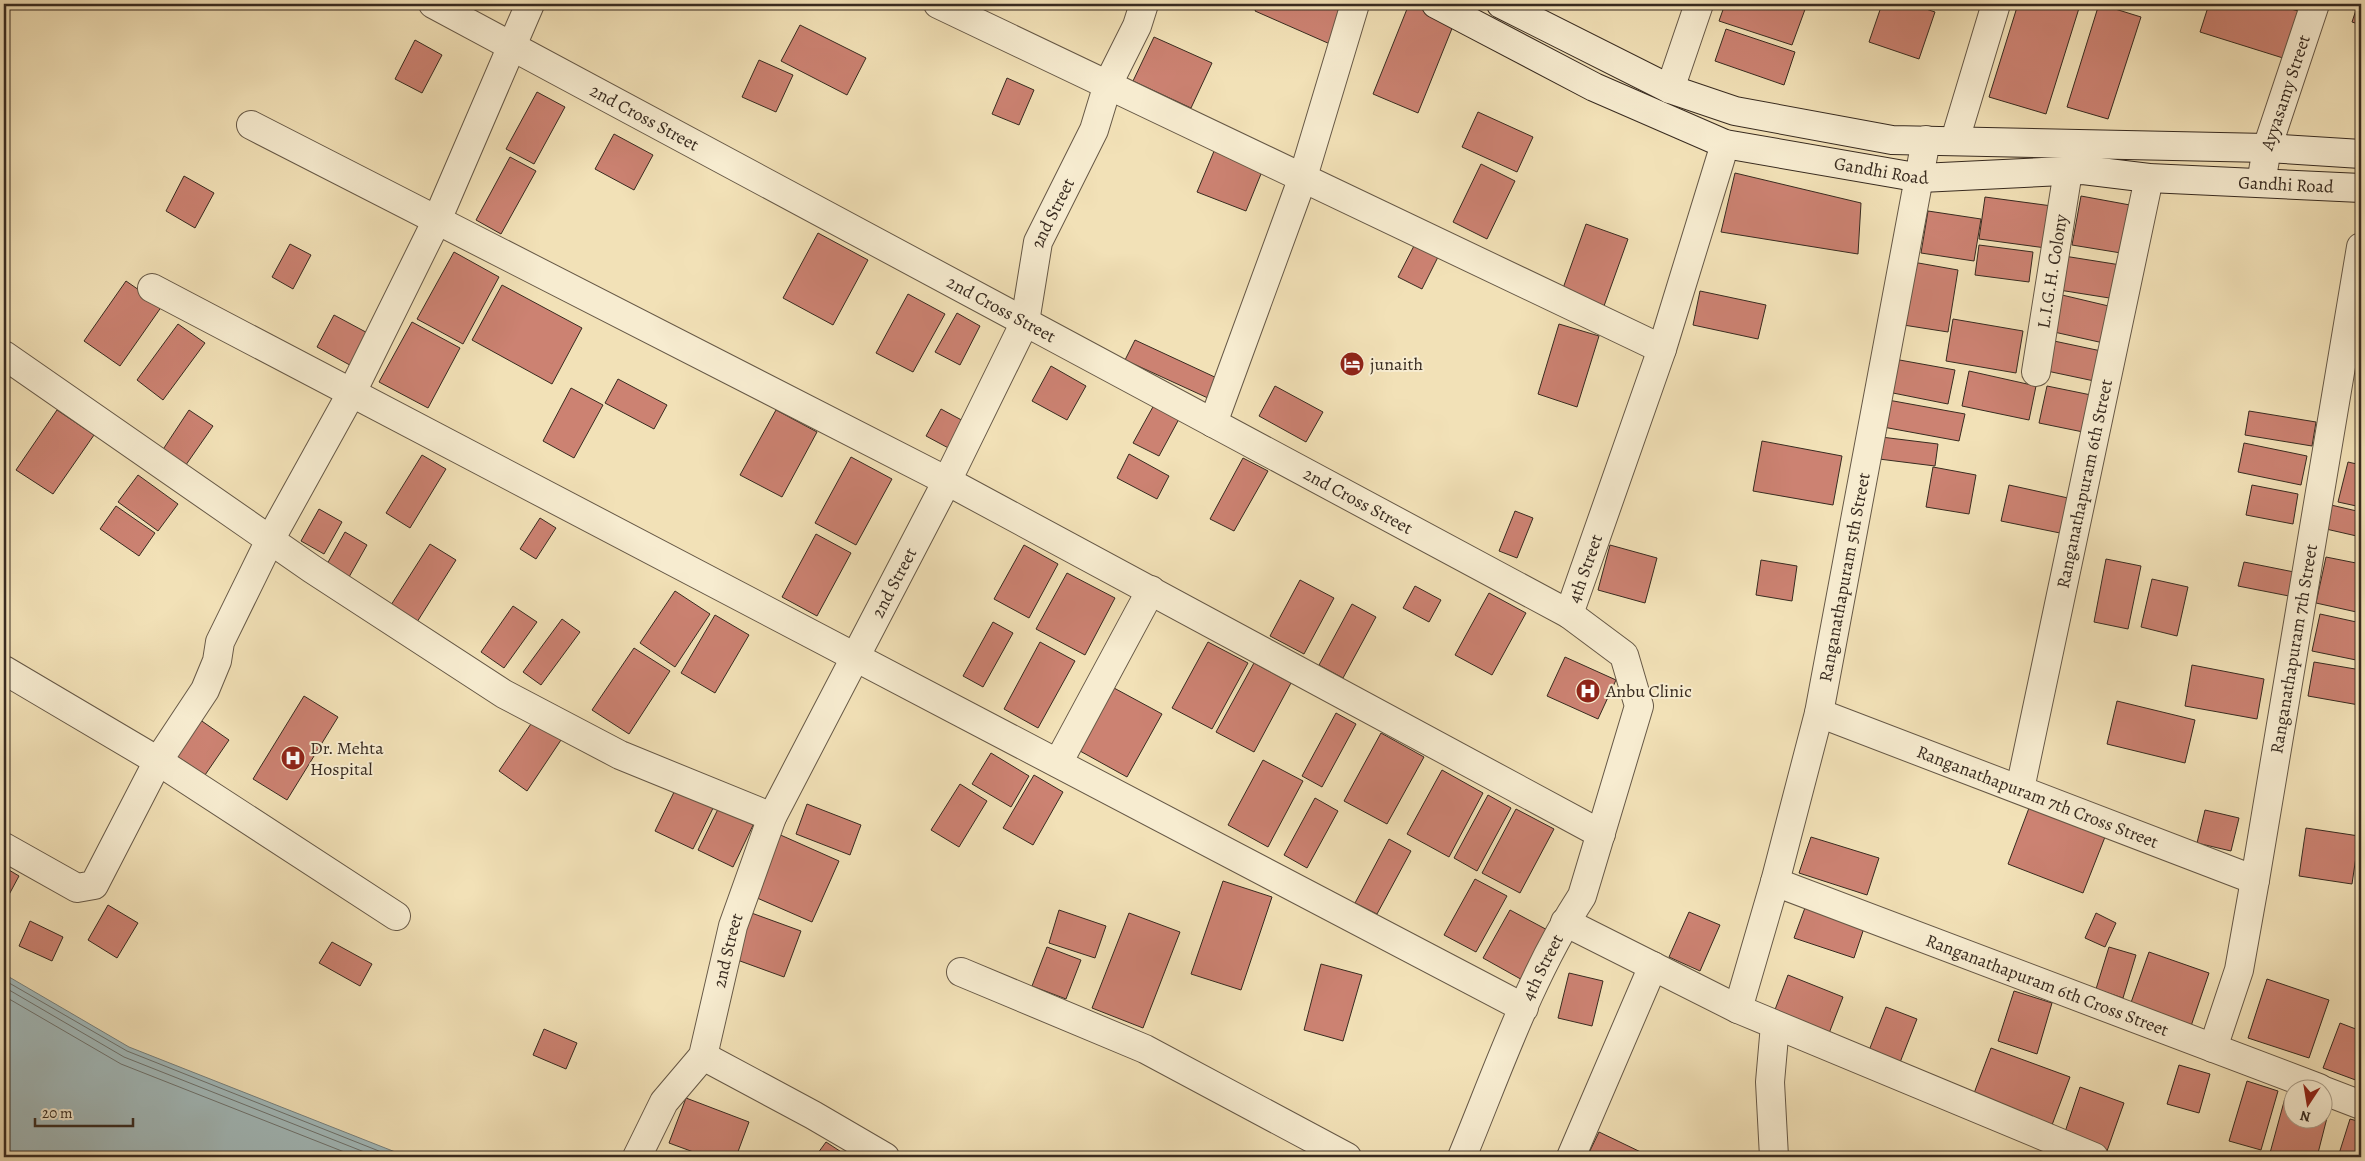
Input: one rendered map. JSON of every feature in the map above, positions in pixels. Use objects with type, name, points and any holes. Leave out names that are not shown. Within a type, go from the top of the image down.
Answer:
[{"type":"street","name":"2nd Cross Street","points":[[433,4],[1569,614]]},
{"type":"street","points":[[4,847],[76,888],[94,885],[158,761],[205,690],[217,661],[220,642],[270,540],[352,392],[437,220],[530,4]]},
{"type":"street","points":[[938,4],[1662,349]]},
{"type":"street","name":"2nd Street","points":[[637,1157],[664,1102],[703,1056],[733,926],[772,817],[946,481],[1025,322],[1038,242],[1094,130],[1108,84],[1137,26],[1144,4]]},
{"type":"street","points":[[1213,423],[1303,177],[1356,4]]},
{"type":"street","name":"Gandhi Road","points":[[1436,4],[1594,87],[1725,144],[1921,178],[2083,170],[2149,178],[2361,188]]},
{"type":"street","name":"Gandhi Road","points":[[1501,4],[1670,89],[1735,110],[1892,140],[2267,148],[2361,154]]},
{"type":"street","points":[[1670,89],[1699,4]]},
{"type":"street","points":[[1955,140],[1996,4]]},
{"type":"street","name":"Ayyasamy Street","points":[[2261,183],[2267,148],[2315,4]]},
{"type":"street","points":[[251,125],[946,481],[1602,834]]},
{"type":"street","name":"Ranganathapuram 5th Street","points":[[1738,1009],[1775,882],[1819,713],[1921,178],[1926,140]]},
{"type":"street","name":"4th Street","points":[[1462,1157],[1524,1008],[1565,922],[1582,896],[1639,706],[1624,655],[1569,614],[1662,349],[1725,144]]},
{"type":"street","name":"L.I.G.H. Colony","points":[[2036,372],[2068,171]]},
{"type":"street","name":"Ranganathapuram 6th Street","points":[[2020,789],[2149,178]]},
{"type":"street","name":"Ranganathapuram 7th Street","points":[[2213,1048],[2239,970],[2361,247]]},
{"type":"street","points":[[152,288],[1524,1008]]},
{"type":"street","points":[[4,355],[270,540],[504,694],[620,755],[772,817]]},
{"type":"street","points":[[1058,763],[1151,590]]},
{"type":"street","points":[[4,670],[158,761],[396,916]]},
{"type":"street","name":"Ranganathapuram 7th Cross Street","points":[[1819,713],[2255,880]]},
{"type":"street","name":"Ranganathapuram 6th Cross Street","points":[[1775,882],[2292,1078]]},
{"type":"street","points":[[1565,922],[1738,1009],[2094,1157]]},
{"type":"street","points":[[1571,1157],[1653,966]]},
{"type":"street","points":[[961,972],[1145,1050],[1348,1157]]},
{"type":"street","points":[[1774,1157],[1770,1082],[1775,1024]]},
{"type":"street","points":[[703,1056],[813,1115],[885,1157]]},
{"type":"street","points":[[2332,1094],[2361,1104]]},
{"type":"water","points":[[4,974],[129,1047],[408,1157],[4,1157]]},
{"type":"building","points":[[1258,4],[1342,4],[1330,44],[1255,11]]},
{"type":"building","points":[[1409,4],[1455,21],[1418,113],[1373,94]]},
{"type":"building","points":[[1644,4],[1658,4],[1656,8]]},
{"type":"building","points":[[1725,4],[1807,4],[1792,45],[1719,21]]},
{"type":"building","points":[[1832,4],[1847,4],[1845,8]]},
{"type":"building","points":[[1882,4],[1911,4],[1935,12],[1919,59],[1869,42]]},
{"type":"building","points":[[2018,4],[2080,5],[2046,114],[1989,97]]},
{"type":"building","points":[[2099,4],[2141,17],[2108,119],[2067,107]]},
{"type":"building","points":[[2209,4],[2274,4],[2298,11],[2283,58],[2200,32]]},
{"type":"building","points":[[2358,4],[2361,4],[2361,25],[2352,22]]},
{"type":"building","points":[[800,25],[866,58],[847,95],[781,61]]},
{"type":"building","points":[[1726,29],[1795,52],[1784,85],[1715,61]]},
{"type":"building","points":[[1154,37],[1212,63],[1191,108],[1133,81]]},
{"type":"building","points":[[415,40],[442,55],[422,93],[395,79]]},
{"type":"building","points":[[759,60],[793,75],[776,112],[742,97]]},
{"type":"building","points":[[1007,78],[1034,90],[1019,125],[992,114]]},
{"type":"building","points":[[537,92],[565,107],[534,164],[506,149]]},
{"type":"building","points":[[1478,112],[1533,137],[1517,172],[1462,147]]},
{"type":"building","points":[[614,134],[653,155],[634,190],[595,169]]},
{"type":"building","points":[[1217,144],[1265,164],[1246,211],[1197,192]]},
{"type":"building","points":[[510,157],[536,171],[501,234],[476,220]]},
{"type":"building","points":[[1481,164],[1515,181],[1487,239],[1453,222]]},
{"type":"building","points":[[1735,173],[1861,203],[1858,254],[1721,232]]},
{"type":"building","points":[[184,176],[214,193],[195,228],[166,211]]},
{"type":"building","points":[[2081,196],[2130,205],[2121,253],[2072,245]]},
{"type":"building","points":[[1985,197],[2052,206],[2046,248],[1979,239]]},
{"type":"building","points":[[1928,211],[1981,219],[1974,261],[1921,253]]},
{"type":"building","points":[[1586,224],[1628,239],[1604,306],[1562,291]]},
{"type":"building","points":[[818,233],[868,260],[833,325],[783,298]]},
{"type":"building","points":[[1416,242],[1440,253],[1422,289],[1398,277]]},
{"type":"building","points":[[290,244],[311,255],[293,289],[272,277]]},
{"type":"building","points":[[1979,245],[2033,252],[2029,282],[1975,275]]},
{"type":"building","points":[[454,252],[499,277],[463,344],[417,319]]},
{"type":"building","points":[[2064,256],[2127,266],[2122,300],[2059,290]]},
{"type":"building","points":[[1907,261],[1958,270],[1948,332],[1897,324]]},
{"type":"building","points":[[126,281],[162,306],[120,366],[84,341]]},
{"type":"building","points":[[502,285],[582,328],[552,384],[472,340]]},
{"type":"building","points":[[1700,291],[1766,305],[1758,339],[1693,325]]},
{"type":"building","points":[[908,294],[945,314],[913,372],[876,353]]},
{"type":"building","points":[[2062,295],[2117,308],[2108,344],[2054,332]]},
{"type":"building","points":[[957,313],[980,326],[960,365],[935,352]]},
{"type":"building","points":[[334,315],[375,337],[357,369],[317,347]]},
{"type":"building","points":[[1953,319],[2023,331],[2016,373],[1946,361]]},
{"type":"building","points":[[412,322],[460,348],[428,408],[379,382]]},
{"type":"building","points":[[178,324],[205,343],[163,400],[137,380]]},
{"type":"building","points":[[1559,324],[1599,336],[1577,407],[1538,394]]},
{"type":"building","points":[[1135,340],[1219,379],[1210,399],[1125,360]]},
{"type":"building","points":[[2054,341],[2106,352],[2099,382],[2047,371]]},
{"type":"building","points":[[1894,359],[1955,370],[1948,404],[1888,392]]},
{"type":"building","points":[[1051,366],[1086,386],[1067,420],[1032,401]]},
{"type":"building","points":[[1969,371],[2036,386],[2029,420],[1962,406]]},
{"type":"building","points":[[618,379],[667,405],[654,429],[605,403]]},
{"type":"building","points":[[1275,386],[1323,412],[1306,442],[1259,416]]},
{"type":"building","points":[[2047,386],[2096,396],[2088,433],[2039,423]]},
{"type":"building","points":[[571,388],[603,405],[574,458],[543,441]]},
{"type":"building","points":[[1888,400],[1965,414],[1959,441],[1883,427]]},
{"type":"building","points":[[1154,405],[1179,419],[1159,456],[1133,443]]},
{"type":"building","points":[[941,409],[969,424],[954,451],[926,436]]},
{"type":"building","points":[[57,410],[94,435],[53,494],[16,470]]},
{"type":"building","points":[[189,410],[213,426],[181,472],[158,457]]},
{"type":"building","points":[[776,410],[817,432],[782,497],[740,475]]},
{"type":"building","points":[[2249,411],[2316,422],[2312,446],[2245,435]]},
{"type":"building","points":[[1881,437],[1938,444],[1935,466],[1879,459]]},
{"type":"building","points":[[1762,441],[1842,456],[1833,505],[1753,491]]},
{"type":"building","points":[[2244,443],[2307,456],[2301,485],[2238,472]]},
{"type":"building","points":[[1129,454],[1169,476],[1157,499],[1117,478]]},
{"type":"building","points":[[422,455],[446,469],[410,528],[386,513]]},
{"type":"building","points":[[851,457],[892,479],[856,545],[815,523]]},
{"type":"building","points":[[1243,458],[1268,471],[1234,531],[1210,519]]},
{"type":"building","points":[[2348,462],[2361,465],[2361,507],[2338,502]]},
{"type":"building","points":[[1933,467],[1976,475],[1969,514],[1926,507]]},
{"type":"building","points":[[138,475],[178,504],[158,531],[118,502]]},
{"type":"building","points":[[2009,485],[2068,498],[2060,533],[2001,521]]},
{"type":"building","points":[[2252,485],[2298,494],[2293,524],[2246,515]]},
{"type":"building","points":[[2331,505],[2361,512],[2361,537],[2326,529]]},
{"type":"building","points":[[116,506],[155,533],[139,556],[100,529]]},
{"type":"building","points":[[319,509],[342,522],[324,554],[301,541]]},
{"type":"building","points":[[1515,511],[1533,518],[1517,558],[1499,551]]},
{"type":"building","points":[[540,518],[556,528],[536,559],[520,549]]},
{"type":"building","points":[[345,532],[367,545],[349,577],[327,564]]},
{"type":"building","points":[[816,534],[851,553],[817,616],[782,597]]},
{"type":"building","points":[[430,544],[456,560],[417,622],[391,605]]},
{"type":"building","points":[[1024,545],[1058,564],[1029,618],[994,599]]},
{"type":"building","points":[[1610,545],[1657,558],[1645,603],[1598,590]]},
{"type":"building","points":[[2326,557],[2361,564],[2361,613],[2316,603]]},
{"type":"building","points":[[2106,559],[2141,566],[2128,629],[2094,622]]},
{"type":"building","points":[[1761,560],[1797,566],[1792,601],[1756,595]]},
{"type":"building","points":[[2244,562],[2299,573],[2294,597],[2238,586]]},
{"type":"building","points":[[1067,573],[1115,598],[1085,655],[1036,629]]},
{"type":"building","points":[[2152,579],[2188,587],[2177,636],[2141,627]]},
{"type":"building","points":[[1300,580],[1334,598],[1304,654],[1270,636]]},
{"type":"building","points":[[1415,586],[1441,600],[1429,622],[1403,608]]},
{"type":"building","points":[[675,591],[710,614],[675,667],[640,643]]},
{"type":"building","points":[[1489,593],[1526,613],[1492,675],[1455,655]]},
{"type":"building","points":[[1352,604],[1376,617],[1343,678],[1319,665]]},
{"type":"building","points":[[513,606],[537,622],[504,668],[481,652]]},
{"type":"building","points":[[2320,614],[2361,623],[2361,661],[2312,651]]},
{"type":"building","points":[[715,615],[749,635],[715,693],[681,673]]},
{"type":"building","points":[[562,619],[580,632],[541,685],[523,672]]},
{"type":"building","points":[[993,622],[1013,633],[983,687],[963,676]]},
{"type":"building","points":[[1040,642],[1075,661],[1038,728],[1004,709]]},
{"type":"building","points":[[1208,642],[1248,663],[1212,729],[1172,708]]},
{"type":"building","points":[[634,648],[670,671],[629,734],[592,710]]},
{"type":"building","points":[[1565,657],[1616,680],[1598,719],[1547,696]]},
{"type":"building","points":[[2314,662],[2361,670],[2359,705],[2308,696]]},
{"type":"building","points":[[1254,663],[1291,683],[1254,752],[1216,732]]},
{"type":"building","points":[[2192,665],[2264,679],[2257,719],[2185,706]]},
{"type":"building","points":[[1114,688],[1162,714],[1127,777],[1080,751]]},
{"type":"building","points":[[304,696],[338,717],[287,800],[253,779]]},
{"type":"building","points":[[2117,701],[2195,720],[2185,763],[2107,744]]},
{"type":"building","points":[[1336,713],[1356,724],[1322,787],[1302,776]]},
{"type":"building","points":[[196,717],[229,740],[205,775],[172,753]]},
{"type":"building","points":[[535,718],[563,737],[527,791],[499,771]]},
{"type":"building","points":[[1381,733],[1424,757],[1387,824],[1344,801]]},
{"type":"building","points":[[991,753],[1029,776],[1011,807],[972,784]]},
{"type":"building","points":[[1263,760],[1303,781],[1268,847],[1228,825]]},
{"type":"building","points":[[1442,770],[1483,793],[1449,857],[1407,834]]},
{"type":"building","points":[[1034,775],[1063,792],[1033,845],[1003,828]]},
{"type":"building","points":[[679,782],[717,800],[693,849],[655,831]]},
{"type":"building","points":[[960,784],[987,801],[959,847],[931,830]]},
{"type":"building","points":[[1488,795],[1511,808],[1477,871],[1454,858]]},
{"type":"building","points":[[1315,798],[1338,811],[1307,868],[1284,855]]},
{"type":"building","points":[[721,803],[756,819],[733,867],[698,850]]},
{"type":"building","points":[[807,804],[861,825],[850,855],[796,834]]},
{"type":"building","points":[[2029,808],[2105,837],[2083,893],[2008,864]]},
{"type":"building","points":[[1516,809],[1554,829],[1520,893],[1482,873]]},
{"type":"building","points":[[2205,810],[2239,818],[2231,851],[2197,843]]},
{"type":"building","points":[[2306,828],[2359,836],[2352,884],[2299,876]]},
{"type":"building","points":[[776,833],[839,861],[812,922],[748,894]]},
{"type":"building","points":[[1811,837],[1879,858],[1867,895],[1799,873]]},
{"type":"building","points":[[1389,839],[1411,851],[1377,914],[1355,903]]},
{"type":"building","points":[[4,867],[19,876],[4,904]]},
{"type":"building","points":[[1475,879],[1507,896],[1476,952],[1444,935]]},
{"type":"building","points":[[1223,881],[1272,897],[1241,990],[1191,974]]},
{"type":"building","points":[[108,905],[138,923],[117,958],[88,940]]},
{"type":"building","points":[[1806,905],[1865,925],[1854,958],[1794,938]]},
{"type":"building","points":[[1059,910],[1106,926],[1095,958],[1049,943]]},
{"type":"building","points":[[1510,910],[1553,933],[1526,982],[1483,958]]},
{"type":"building","points":[[746,911],[801,931],[784,977],[729,957]]},
{"type":"building","points":[[1689,912],[1720,925],[1700,971],[1669,957]]},
{"type":"building","points":[[1129,913],[1180,932],[1143,1028],[1092,1008]]},
{"type":"building","points":[[2096,913],[2116,923],[2105,947],[2085,938]]},
{"type":"building","points":[[30,921],[63,937],[52,961],[19,946]]},
{"type":"building","points":[[332,942],[372,964],[360,986],[319,963]]},
{"type":"building","points":[[1047,947],[1081,960],[1066,999],[1032,986]]},
{"type":"building","points":[[2109,947],[2136,955],[2123,998],[2096,989]]},
{"type":"building","points":[[2149,952],[2209,973],[2189,1032],[2128,1011]]},
{"type":"building","points":[[1321,964],[1362,975],[1343,1041],[1304,1030]]},
{"type":"building","points":[[1569,973],[1603,981],[1592,1026],[1558,1018]]},
{"type":"building","points":[[1788,975],[1843,997],[1828,1036],[1773,1015]]},
{"type":"building","points":[[2267,979],[2329,1000],[2309,1058],[2248,1038]]},
{"type":"building","points":[[2014,991],[2052,1003],[2037,1054],[1998,1041]]},
{"type":"building","points":[[1886,1007],[1917,1019],[1899,1065],[1868,1053]]},
{"type":"building","points":[[2340,1023],[2361,1031],[2361,1082],[2323,1068]]},
{"type":"building","points":[[544,1029],[577,1043],[566,1069],[533,1055]]},
{"type":"building","points":[[1991,1048],[2070,1077],[2052,1125],[1973,1096]]},
{"type":"building","points":[[2179,1065],[2210,1074],[2199,1113],[2167,1104]]},
{"type":"building","points":[[2247,1081],[2278,1091],[2261,1150],[2229,1141]]},
{"type":"building","points":[[2080,1087],[2124,1103],[2107,1151],[2064,1135]]},
{"type":"building","points":[[686,1098],[749,1122],[736,1157],[707,1157],[669,1143]]},
{"type":"building","points":[[2282,1109],[2282,1128],[2324,1128],[2317,1157],[2286,1157],[2270,1153]]},
{"type":"building","points":[[2350,1119],[2361,1122],[2361,1157],[2338,1157]]},
{"type":"building","points":[[1599,1132],[1647,1155],[1646,1157],[1587,1157]]},
{"type":"building","points":[[826,1142],[849,1157],[815,1157]]},
{"type":"place","name":"junaith","points":[[1352,364]]},
{"type":"place","name":"Anbu Clinic","points":[[1588,691]]},
{"type":"place","name":"Dr. Mehta Hospital","points":[[293,758]]}]
